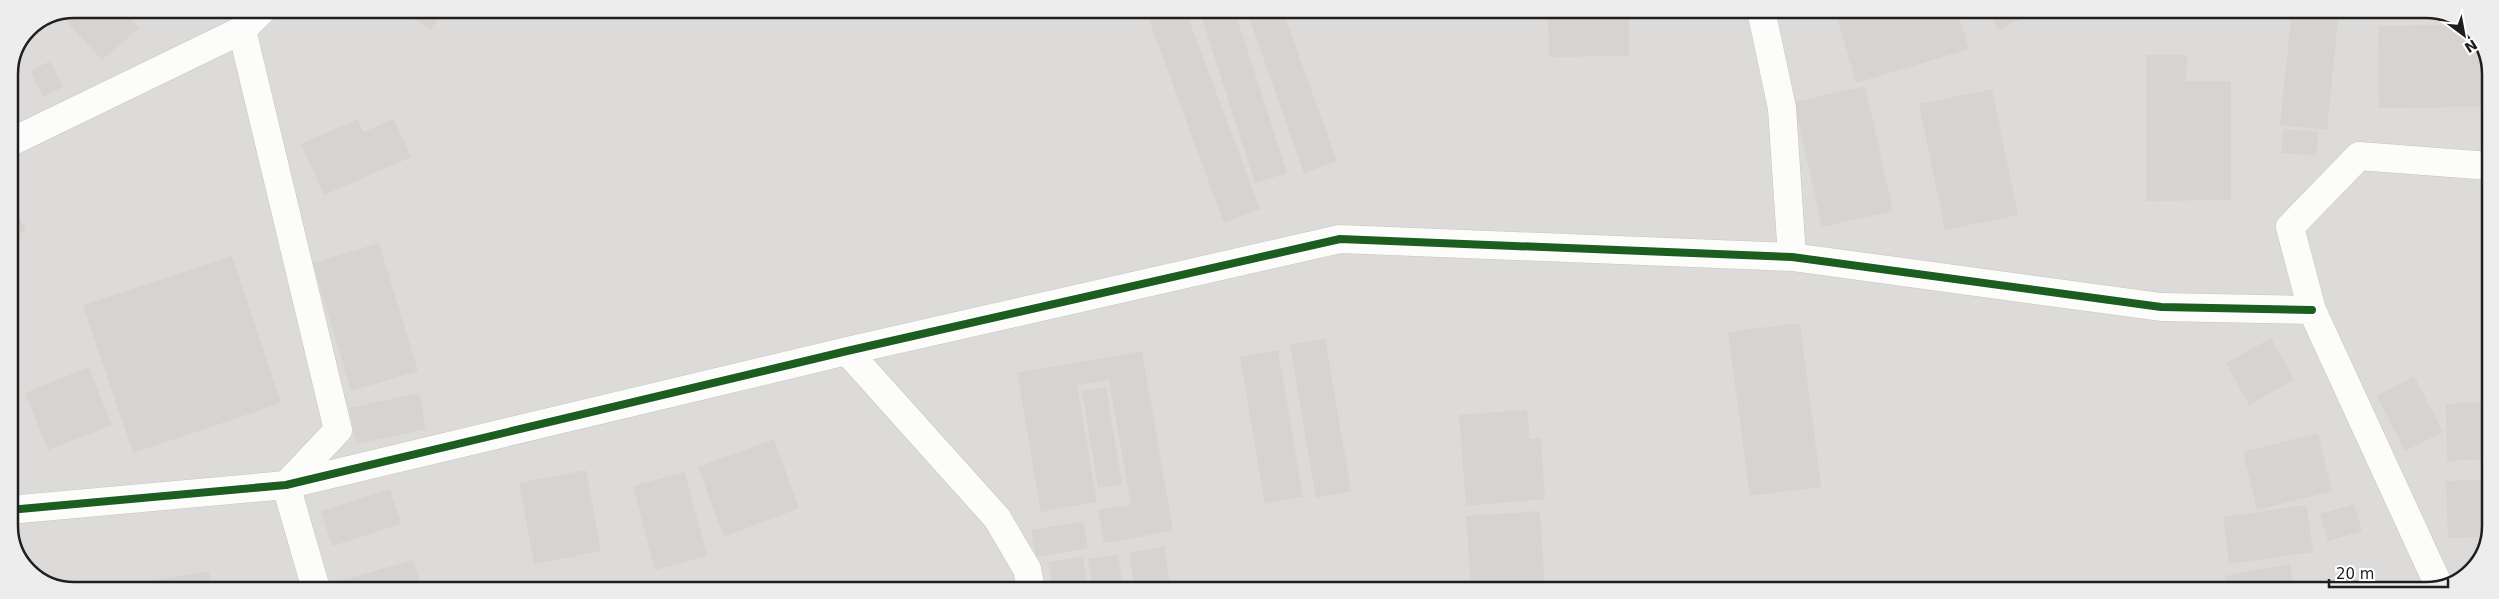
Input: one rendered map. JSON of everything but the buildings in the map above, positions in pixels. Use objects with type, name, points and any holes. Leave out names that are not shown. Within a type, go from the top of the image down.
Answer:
[{"type":"street","points":[[18,139],[242,30],[254,18]]},
{"type":"street","points":[[1762,18],[1782,108],[1792,257]]},
{"type":"street","points":[[242,30],[338,430],[286,485]]},
{"type":"street","points":[[2436,580],[2312,310],[2290,227],[2359,156],[2481,165]]},
{"type":"street","points":[[18,509],[286,485],[847,351],[1340,239],[1792,257],[2161,306],[2312,310]]},
{"type":"street","points":[[847,351],[997,518],[1027,569],[1029,582]]},
{"type":"street","points":[[286,485],[314,582]]},
{"type":"shaded area","points":[[2425,18],[2443,20],[2459,29],[2468,37],[2477,52],[2481,70],[2482,525],[2479,543],[2468,562],[2459,570],[2443,579],[2425,582],[74,582],[56,579],[37,568],[31,562],[22,547],[18,529],[18,74],[22,52],[34,34],[52,22],[63,19]]},
{"type":"cycle path","points":[[18,509],[286,485],[847,351],[1340,239],[1792,257],[2161,307],[2312,310]]}]
